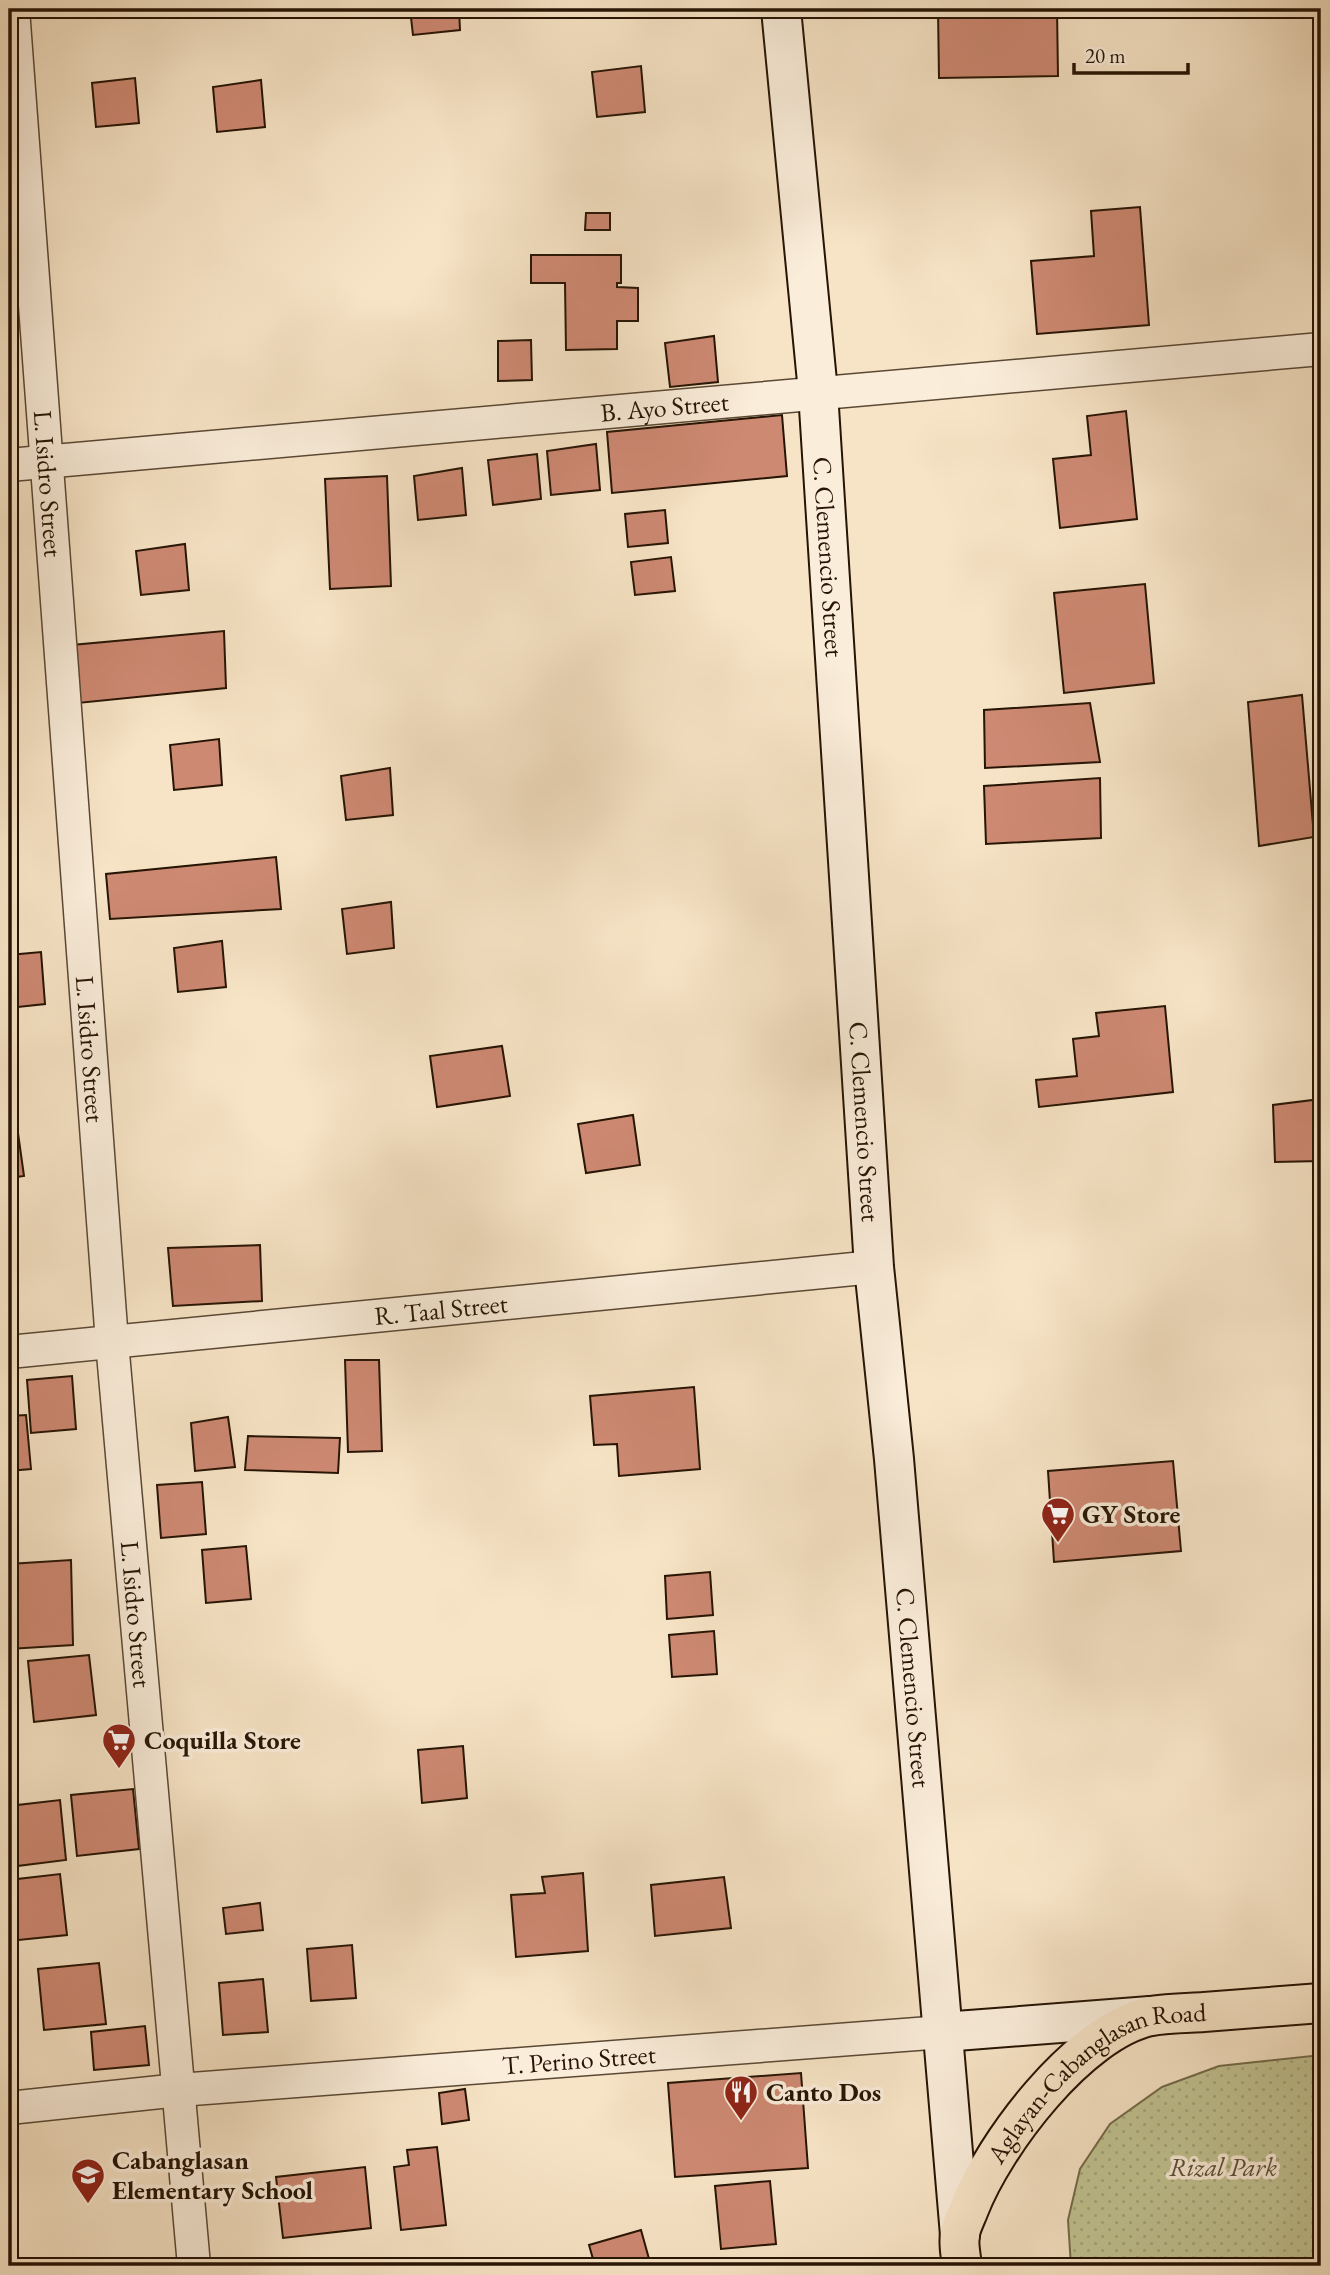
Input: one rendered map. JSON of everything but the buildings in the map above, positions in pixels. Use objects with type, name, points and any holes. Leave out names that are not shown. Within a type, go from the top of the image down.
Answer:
[{"type":"main road","name":"Aglayan-Cabanglasan Road","points":[[961,2251],[973,2200],[1009,2134],[1058,2077],[1117,2030],[1150,2016],[1321,2003]]},
{"type":"street","name":"L. Isidro Street","points":[[13,9],[112,1342],[194,2266]]},
{"type":"street","name":"C. Clemencio Street","points":[[782,9],[818,392],[874,1267],[894,1459],[961,2251]]},
{"type":"street","name":"B. Ayo Street","points":[[9,465],[1321,349]]},
{"type":"street","name":"R. Taal Street","points":[[9,1352],[874,1267]]},
{"type":"street","name":"T. Perino Street","points":[[9,2108],[179,2090],[1150,2016]]},
{"type":"green space","name":"Rizal Park","points":[[1321,2055],[1321,2266],[1071,2266],[1068,2220],[1080,2169],[1110,2124],[1162,2087],[1219,2066]]},
{"type":"place","name":"GY Store","points":[[1058,1544]]},
{"type":"place","name":"Coquilla Store","points":[[119,1770]]},
{"type":"place","name":"Canto Dos","points":[[741,2122]]},
{"type":"place","name":"Cabanglasan Elementary School","points":[[88,2205]]}]
